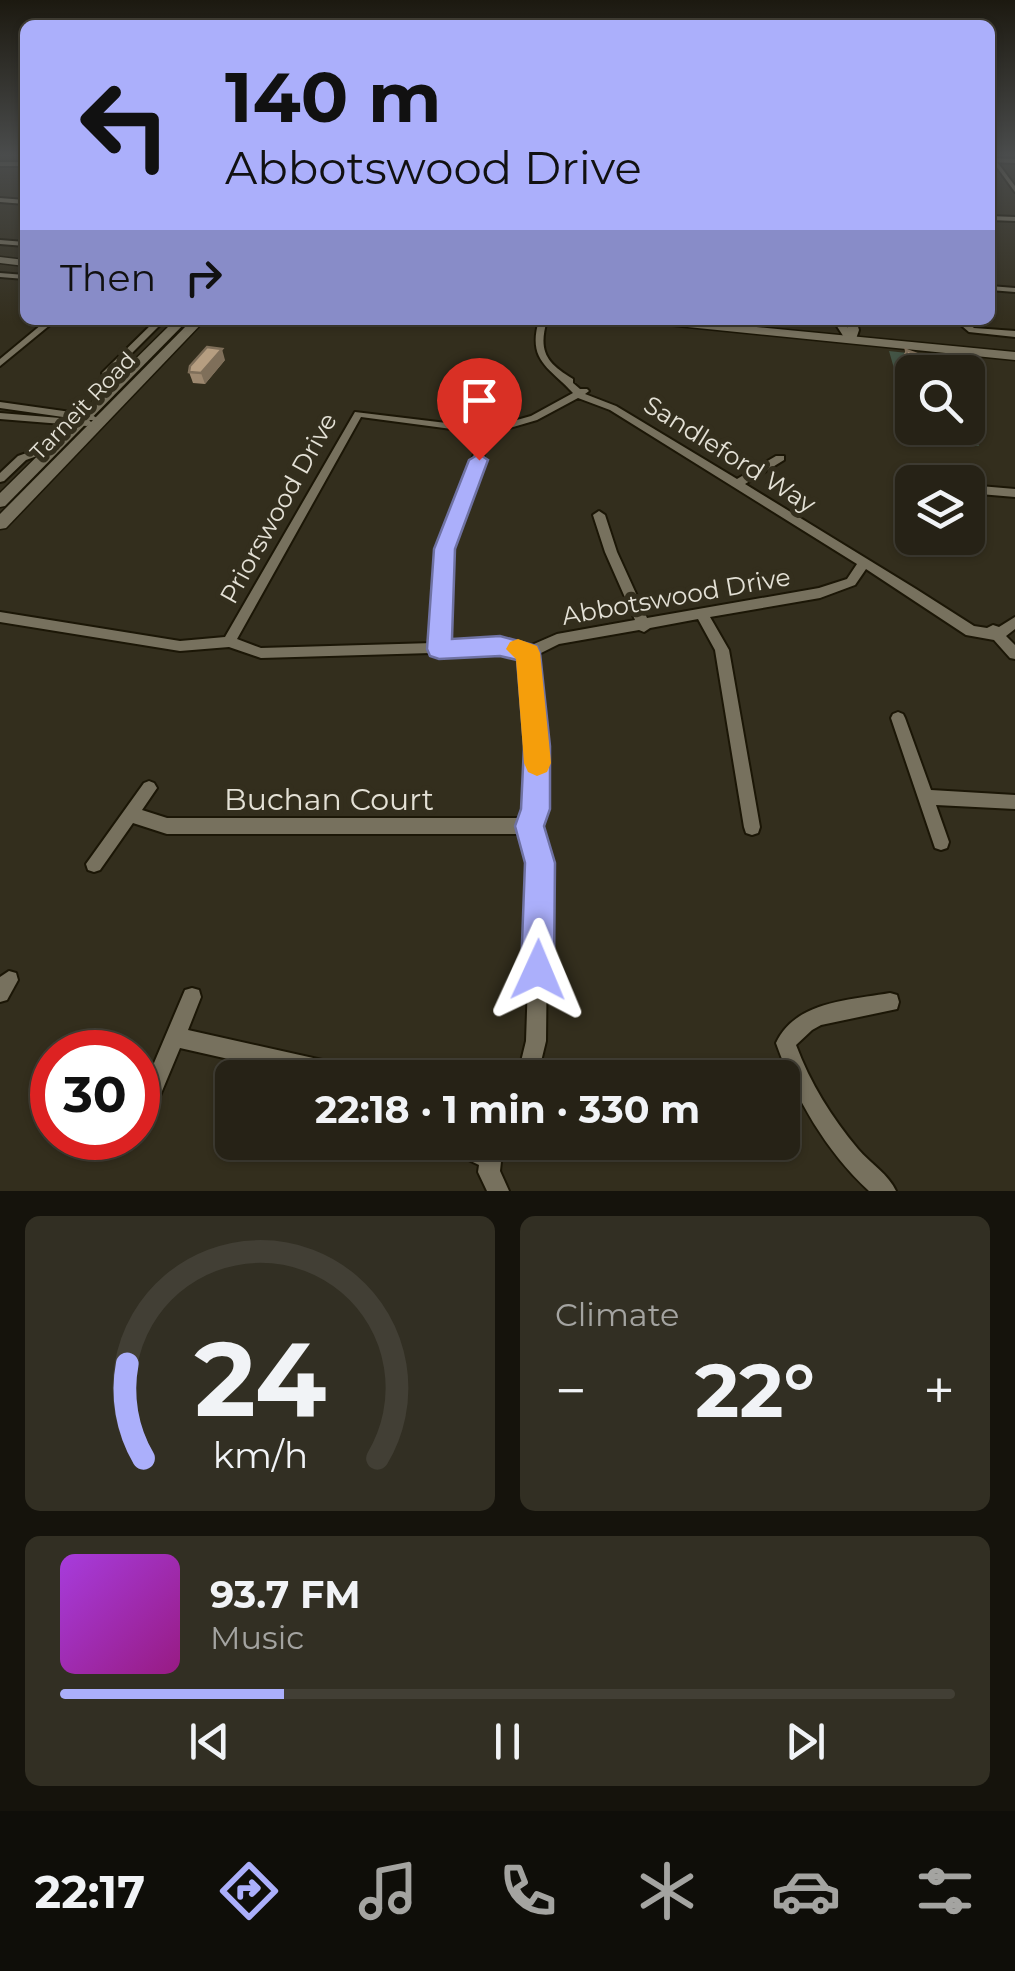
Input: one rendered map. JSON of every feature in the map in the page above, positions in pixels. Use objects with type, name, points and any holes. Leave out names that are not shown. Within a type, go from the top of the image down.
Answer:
[{"type":"main road","name":"Tarneit Road","points":[[0,524],[113,387],[177,325]]},
{"type":"main road","name":"Tarneit Road","points":[[0,502],[55,446],[193,325]]},
{"type":"main road","points":[[772,325],[847,328],[1015,356]]},
{"type":"main road","points":[[810,325],[1015,344]]},
{"type":"street","points":[[0,362],[46,325]]},
{"type":"street","points":[[113,387],[108,374],[155,325]]},
{"type":"street","name":"Sandleford Way","points":[[542,325],[538,352],[546,365],[581,393],[613,408],[824,538],[861,567],[912,592],[971,631],[995,632],[1015,654]]},
{"type":"street","points":[[966,325],[972,330],[1015,334]]},
{"type":"street","name":"Priorswood Drive","points":[[229,642],[354,416],[379,414],[488,431],[510,426],[581,393]]},
{"type":"street","points":[[0,405],[87,420]]},
{"type":"street","points":[[0,416],[87,420]]},
{"type":"street","points":[[439,649],[444,549],[488,431]]},
{"type":"street","points":[[0,479],[22,458],[55,446]]},
{"type":"street","points":[[737,484],[780,458]]},
{"type":"street","points":[[985,490],[1015,493]]},
{"type":"street","points":[[599,515],[610,552],[644,627]]},
{"type":"street","name":"Abbotswood Drive","points":[[0,617],[180,646],[229,642],[248,651],[280,654],[500,646],[528,653],[556,639],[644,627],[828,591],[851,582],[861,567]]},
{"type":"street","points":[[995,632],[1015,612]]},
{"type":"street","points":[[702,614],[722,650],[752,826]]},
{"type":"street","points":[[995,632],[1015,622]]},
{"type":"street","points":[[528,653],[536,709],[538,783],[530,826],[540,863],[536,1041],[531,1060]]},
{"type":"street","points":[[898,718],[942,842]]},
{"type":"street","points":[[94,864],[149,788]]},
{"type":"street","points":[[926,797],[1015,802]]},
{"type":"street","name":"Buchan Court","points":[[130,814],[167,826],[530,826]]},
{"type":"street","points":[[160,1073],[192,996]]},
{"type":"street","points":[[885,1191],[858,1167],[828,1125],[793,1066],[786,1043],[792,1032],[812,1018],[890,1002]]},
{"type":"street","points":[[176,1037],[288,1060]]},
{"type":"street","points":[[490,1160],[489,1172],[498,1191]]},
{"type":"green space","points":[[889,351],[926,355],[895,355],[895,372]]},
{"type":"building","points":[[207,347],[222,349],[201,373],[189,372],[190,366]]},
{"type":"slow traffic","points":[[518,649],[528,653],[536,709],[537,763]]},
{"type":"route","points":[[479,460],[444,549],[439,649],[500,646],[528,653],[536,709],[538,783],[530,826],[540,863],[538,970]]}]
